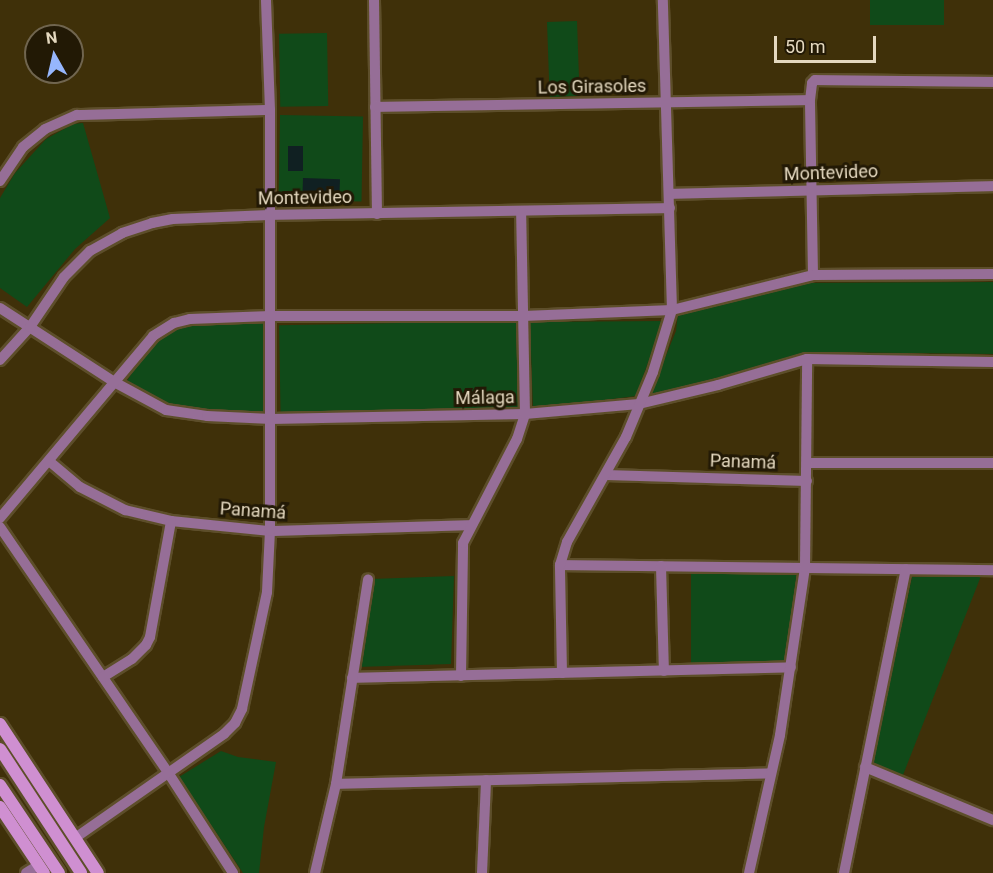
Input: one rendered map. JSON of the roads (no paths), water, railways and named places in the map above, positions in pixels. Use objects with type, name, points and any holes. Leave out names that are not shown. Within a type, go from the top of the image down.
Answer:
[{"type":"main road","points":[[0,724],[98,873]]},
{"type":"main road","points":[[0,749],[81,873]]},
{"type":"main road","points":[[0,786],[59,873]]},
{"type":"main road","points":[[0,807],[41,869]]},
{"type":"street","points":[[75,837],[224,734],[235,723],[242,709],[267,592],[270,531],[270,110],[266,0]]},
{"type":"street","points":[[374,0],[377,214]]},
{"type":"street","points":[[562,673],[560,565],[572,533],[626,437],[653,372],[672,310],[668,103],[663,0]]},
{"type":"street","points":[[813,275],[810,87],[815,80],[993,82]]},
{"type":"street","name":"Los Girasoles","points":[[375,107],[810,100]]},
{"type":"street","points":[[0,181],[22,147],[45,129],[77,115],[270,110]]},
{"type":"street","name":"Montevideo","points":[[670,194],[993,186]]},
{"type":"street","name":"Montevideo","points":[[0,360],[30,327],[64,277],[90,251],[122,233],[152,223],[173,219],[270,214],[670,208]]},
{"type":"street","points":[[461,676],[463,543],[470,525],[513,448],[525,414],[521,211]]},
{"type":"street","points":[[0,518],[116,383],[153,336],[174,323],[190,319],[270,316],[523,316],[672,310],[813,275],[993,273]]},
{"type":"street","name":"Málaga","points":[[0,308],[116,383],[166,410],[207,416],[271,419],[525,414],[639,404],[718,385],[807,359],[993,362]]},
{"type":"street","points":[[749,873],[791,667],[806,567],[807,359]]},
{"type":"street","name":"Panamá","points":[[49,461],[80,487],[125,510],[171,521],[270,531],[470,525]]},
{"type":"street","points":[[807,463],[993,464]]},
{"type":"street","name":"Panamá","points":[[606,475],[807,481]]},
{"type":"street","points":[[103,678],[132,659],[147,645],[171,521]]},
{"type":"street","points":[[0,527],[169,774],[233,873]]},
{"type":"street","points":[[560,565],[993,570]]},
{"type":"street","points":[[661,566],[664,671]]},
{"type":"street","points":[[844,873],[906,568]]},
{"type":"street","points":[[315,873],[336,784],[368,579]]},
{"type":"street","points":[[352,678],[791,667]]},
{"type":"street","points":[[865,767],[993,820]]},
{"type":"street","points":[[336,784],[771,773]]},
{"type":"street","points":[[482,873],[486,780]]},
{"type":"street","points":[[26,873],[41,869]]}]
